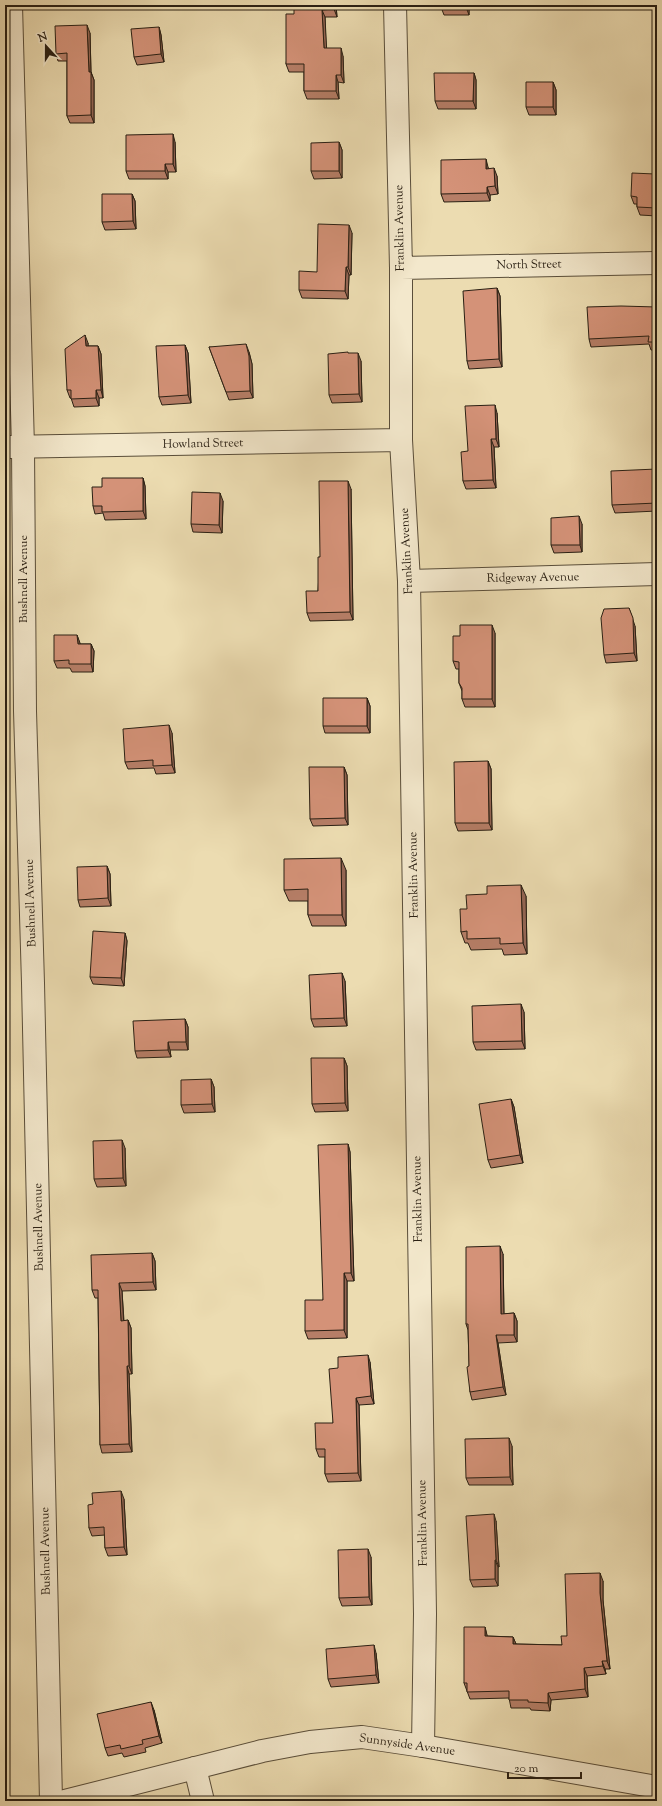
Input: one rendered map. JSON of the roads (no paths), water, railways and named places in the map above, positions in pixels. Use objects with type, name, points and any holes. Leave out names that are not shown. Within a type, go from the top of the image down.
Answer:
[{"type":"street","name":"Bushnell Avenue","points":[[11,5],[14,447],[25,712],[33,983],[51,1801]]},
{"type":"street","name":"Franklin Avenue","points":[[395,5],[401,268],[401,440],[409,581],[425,1614],[423,1746]]},
{"type":"street","name":"North Street","points":[[401,268],[657,262]]},
{"type":"street","name":"Howland Street","points":[[14,447],[401,440]]},
{"type":"street","name":"Ridgeway Avenue","points":[[409,581],[657,574]]},
{"type":"street","name":"Sunnyside Avenue","points":[[65,1801],[262,1751],[310,1742],[362,1737],[423,1746],[657,1787]]},
{"type":"street","points":[[195,1768],[203,1801]]}]
